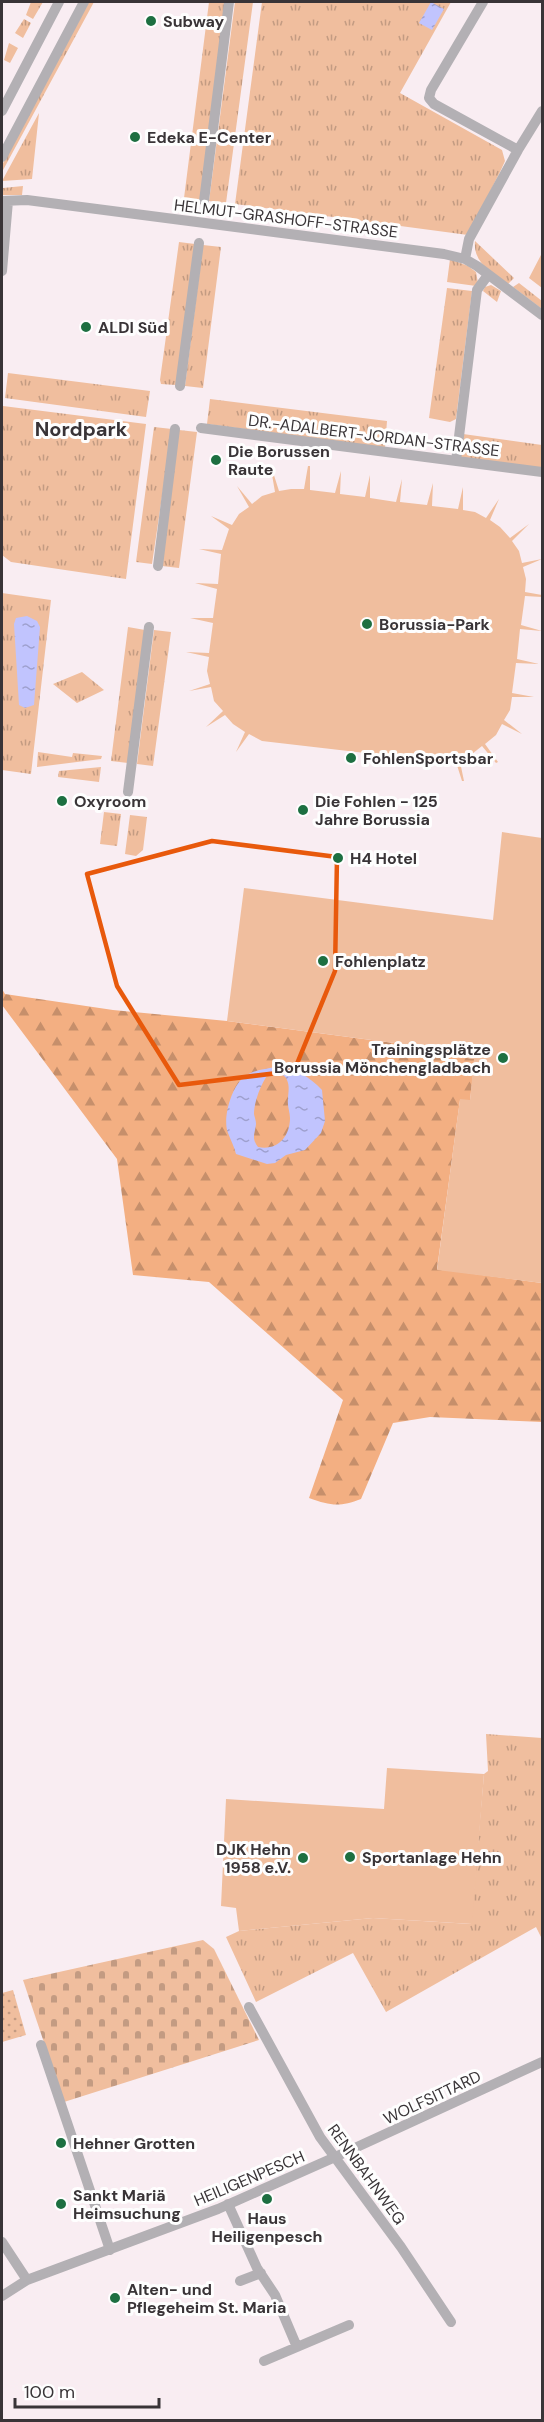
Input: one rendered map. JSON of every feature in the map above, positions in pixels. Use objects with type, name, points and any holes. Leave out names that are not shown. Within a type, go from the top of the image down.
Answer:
[{"type":"street","points":[[2,111],[59,2]]},
{"type":"street","points":[[2,157],[84,2]]},
{"type":"street","points":[[204,201],[229,2]]},
{"type":"street","points":[[483,2],[431,90],[429,98],[434,104],[518,150]]},
{"type":"street","points":[[465,259],[469,239],[518,150],[543,111]]},
{"type":"street","points":[[2,271],[4,200]]},
{"type":"street","name":"HELMUT-GRASHOFF-STRASSE","points":[[4,200],[27,200],[444,254],[465,259],[543,315]]},
{"type":"street","points":[[180,386],[199,243]]},
{"type":"street","points":[[456,461],[477,290],[488,275]]},
{"type":"street","name":"DR.-ADALBERT-JORDAN-STRASSE","points":[[201,428],[543,472]]},
{"type":"street","points":[[158,566],[176,429]]},
{"type":"street","points":[[128,792],[149,627]]},
{"type":"street","name":"RENNBAHNWEG","points":[[249,2007],[333,2158],[375,2211],[451,2322]]},
{"type":"street","points":[[41,2045],[110,2250]]},
{"type":"street","name":"WOLFSITTARD","points":[[333,2158],[543,2062]]},
{"type":"street","name":"HEILIGENPESCH","points":[[2,2296],[27,2280],[228,2204],[333,2158]]},
{"type":"street","points":[[228,2204],[249,2252],[275,2295],[297,2346]]},
{"type":"street","points":[[2,2242],[27,2280]]},
{"type":"street","points":[[240,2281],[261,2273]]},
{"type":"street","points":[[264,2361],[349,2325]]},
{"type":"highlighted area","points":[[212,841],[337,857],[335,971],[294,1071],[179,1085],[117,986],[87,874]]},
{"type":"green space","points":[[31,2],[43,2],[33,19],[26,15]]},
{"type":"green space","points":[[89,2],[94,2],[2,172],[2,165]]},
{"type":"green space","points":[[209,2],[226,2],[201,200],[184,198]]},
{"type":"green space","points":[[235,2],[253,2],[226,203],[209,201]]},
{"type":"green space","points":[[262,2],[451,2],[400,93],[502,150],[505,161],[468,235],[235,204]]},
{"type":"green space","points":[[24,19],[31,23],[23,38],[15,33]]},
{"type":"green space","points":[[9,43],[18,48],[10,63],[4,60]]},
{"type":"green space","points":[[39,113],[32,179],[2,181]]},
{"type":"green space","points":[[23,186],[22,195],[2,195],[3,188]]},
{"type":"green space","points":[[475,241],[514,278],[508,284],[480,262],[475,249]]},
{"type":"green space","points":[[179,242],[195,244],[176,385],[161,384],[160,380]]},
{"type":"green space","points":[[203,245],[221,247],[203,388],[185,386]]},
{"type":"green space","points":[[542,253],[542,288],[529,278]]},
{"type":"green space","points":[[450,259],[476,272],[478,283],[476,286],[447,282]]},
{"type":"green space","points":[[519,283],[542,301],[542,309],[513,287]]},
{"type":"green space","points":[[491,285],[501,291],[497,302],[483,291],[485,287]]},
{"type":"green space","points":[[447,288],[472,291],[456,419],[450,422],[429,418]]},
{"type":"green space","points":[[8,373],[150,391],[146,417],[5,398]]},
{"type":"green space","points":[[210,399],[387,421],[385,448],[207,424]]},
{"type":"green space","points":[[3,406],[146,424],[126,579],[11,562],[2,555]]},
{"type":"green space","points":[[154,427],[172,429],[152,564],[136,562]]},
{"type":"green space","points":[[179,430],[197,432],[179,568],[162,566]]},
{"type":"green space","points":[[463,434],[542,445],[542,468],[460,457]]},
{"type":"green space","name":"Borussia-Park","points":[[308,466],[310,466],[310,490],[335,493],[341,471],[340,494],[365,497],[370,475],[370,498],[396,502],[402,479],[400,502],[427,505],[433,483],[432,506],[458,509],[463,487],[463,510],[475,512],[486,518],[499,499],[490,520],[510,538],[529,524],[512,541],[519,551],[522,563],[542,559],[523,567],[526,579],[525,592],[542,595],[542,597],[525,596],[521,625],[542,631],[520,629],[517,659],[539,664],[516,663],[512,693],[534,697],[512,697],[510,710],[504,720],[522,734],[502,724],[496,735],[485,744],[498,762],[496,763],[482,746],[472,754],[459,757],[464,781],[462,781],[455,759],[443,762],[262,741],[249,734],[236,752],[245,732],[225,715],[206,727],[223,711],[214,701],[211,687],[189,691],[210,684],[207,671],[209,657],[186,652],[209,653],[213,623],[190,618],[213,618],[217,589],[195,583],[218,584],[221,554],[199,549],[222,550],[229,529],[211,516],[232,525],[239,514],[249,507],[237,486],[252,504],[262,496],[275,492],[271,469],[279,491],[304,489]]},
{"type":"green space","points":[[2,593],[51,600],[31,774],[2,770]]},
{"type":"green space","points":[[128,627],[145,630],[128,763],[111,761]]},
{"type":"green space","points":[[154,630],[171,632],[153,766],[137,764]]},
{"type":"green space","points":[[82,672],[104,690],[77,703],[53,684]]},
{"type":"green space","points":[[38,752],[72,757],[73,753],[102,756],[101,759],[37,767]]},
{"type":"green space","points":[[101,767],[99,782],[58,777],[59,771]]},
{"type":"green space","points":[[104,812],[121,814],[117,846],[100,844]]},
{"type":"green space","points":[[130,815],[147,817],[143,850],[136,856],[125,854]]},
{"type":"green space","name":"Trainingsplätze Borussia Mönchengladbach","points":[[502,832],[542,838],[542,1283],[437,1270],[460,1099],[470,1100],[474,1059],[453,1056],[447,1050],[227,1021],[244,888],[493,920]]},
{"type":"green space","points":[[2,989],[5,994],[113,1010],[227,1021],[447,1050],[453,1056],[475,1059],[470,1100],[460,1100],[437,1269],[542,1283],[542,1422],[430,1417],[393,1423],[361,1499],[335,1505],[309,1498],[343,1400],[209,1282],[133,1275],[117,1159],[2,1005]]},
{"type":"green space","points":[[486,1734],[542,1738],[542,1939],[536,1927],[386,2012],[353,1953],[256,2002],[226,1937],[239,1931],[373,1918],[471,1924],[484,1774],[488,1771]]},
{"type":"green space","name":"Sportanlage Hehn","points":[[387,1768],[484,1774],[472,1924],[373,1918],[239,1931],[236,1908],[221,1906],[226,1799],[384,1809]]},
{"type":"green space","points":[[203,1940],[214,1949],[259,2040],[64,2102],[23,1980]]},
{"type":"green space","points":[[13,1990],[26,2035],[2,2042],[2,1993]]},
{"type":"water","points":[[431,2],[444,9],[432,30],[419,23]]},
{"type":"water","points":[[27,616],[37,621],[40,627],[34,705],[25,708],[19,705],[14,624],[16,618]]},
{"type":"water","points":[[275,1067],[295,1071],[307,1077],[322,1090],[325,1121],[321,1133],[305,1150],[286,1155],[275,1163],[267,1164],[236,1154],[226,1127],[226,1119],[232,1095],[240,1081],[251,1073]],"holes":[[[277,1072],[285,1077],[289,1088],[288,1131],[276,1145],[258,1147],[254,1138],[256,1124],[254,1109],[263,1082],[269,1073]]]},
{"type":"place","name":"Subway","points":[[151,21]]},
{"type":"place","name":"Edeka E-Center","points":[[135,137]]},
{"type":"place","name":"ALDI Süd","points":[[86,327]]},
{"type":"place","name":"Die Borussen Raute","points":[[216,460]]},
{"type":"place","name":"Borussia-Park","points":[[367,624]]},
{"type":"place","name":"FohlenSportsbar","points":[[351,758]]},
{"type":"place","name":"Oxyroom","points":[[62,801]]},
{"type":"place","name":"Die Fohlen - 125 Jahre Borussia","points":[[303,810]]},
{"type":"place","name":"H4 Hotel","points":[[338,858]]},
{"type":"place","name":"Fohlenplatz","points":[[323,961]]},
{"type":"place","name":"Trainingsplätze Borussia Mönchengladbach","points":[[503,1058]]},
{"type":"place","name":"Sportanlage Hehn","points":[[350,1857]]},
{"type":"place","name":"DJK Hehn 1958 e.V.","points":[[303,1858]]},
{"type":"place","name":"Hehner Grotten","points":[[61,2143]]},
{"type":"place","name":"Haus Heiligenpesch","points":[[267,2199]]},
{"type":"place","name":"Sankt Mariä Heimsuchung","points":[[61,2204]]},
{"type":"place","name":"Alten- und Pflegeheim St. Maria","points":[[115,2298]]},
{"type":"district","name":"Nordpark","points":[[81,429]]}]
